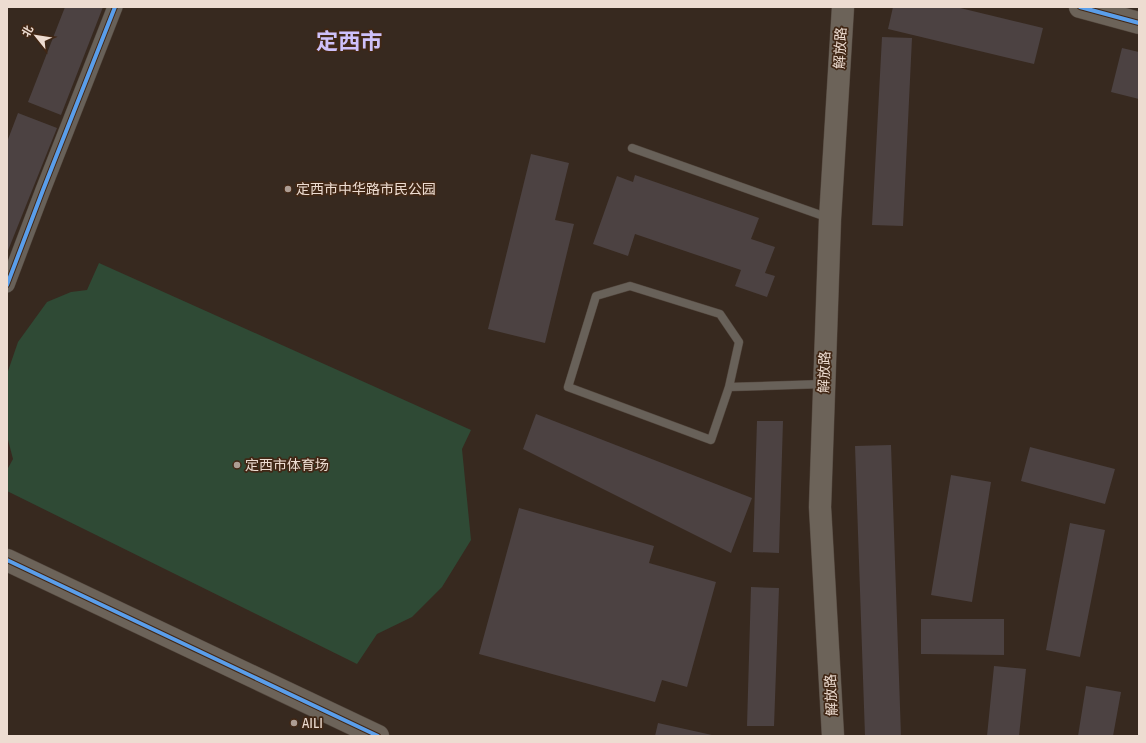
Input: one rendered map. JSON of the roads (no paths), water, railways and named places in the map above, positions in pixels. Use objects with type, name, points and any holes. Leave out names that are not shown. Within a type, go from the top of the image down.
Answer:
[{"type":"main road","name":"解放路","points":[[833,736],[820,507],[830,219],[842,7]]},
{"type":"main road","points":[[1080,7],[1139,23]]},
{"type":"main road","points":[[7,560],[378,736]]},
{"type":"street","points":[[7,285],[115,7]]},
{"type":"lane","points":[[632,148],[830,219]]},
{"type":"lane","points":[[630,286],[720,314],[739,342],[729,387],[711,440],[568,388],[596,296],[630,286]]},
{"type":"lane","points":[[729,387],[824,384]]},
{"type":"place","name":"定西市中华路市民公园","points":[[288,189]]},
{"type":"place","name":"定西市体育场","points":[[237,465]]},
{"type":"place","name":"AILI","points":[[294,723]]},
{"type":"district","name":"定西市","points":[[349,41]]}]
